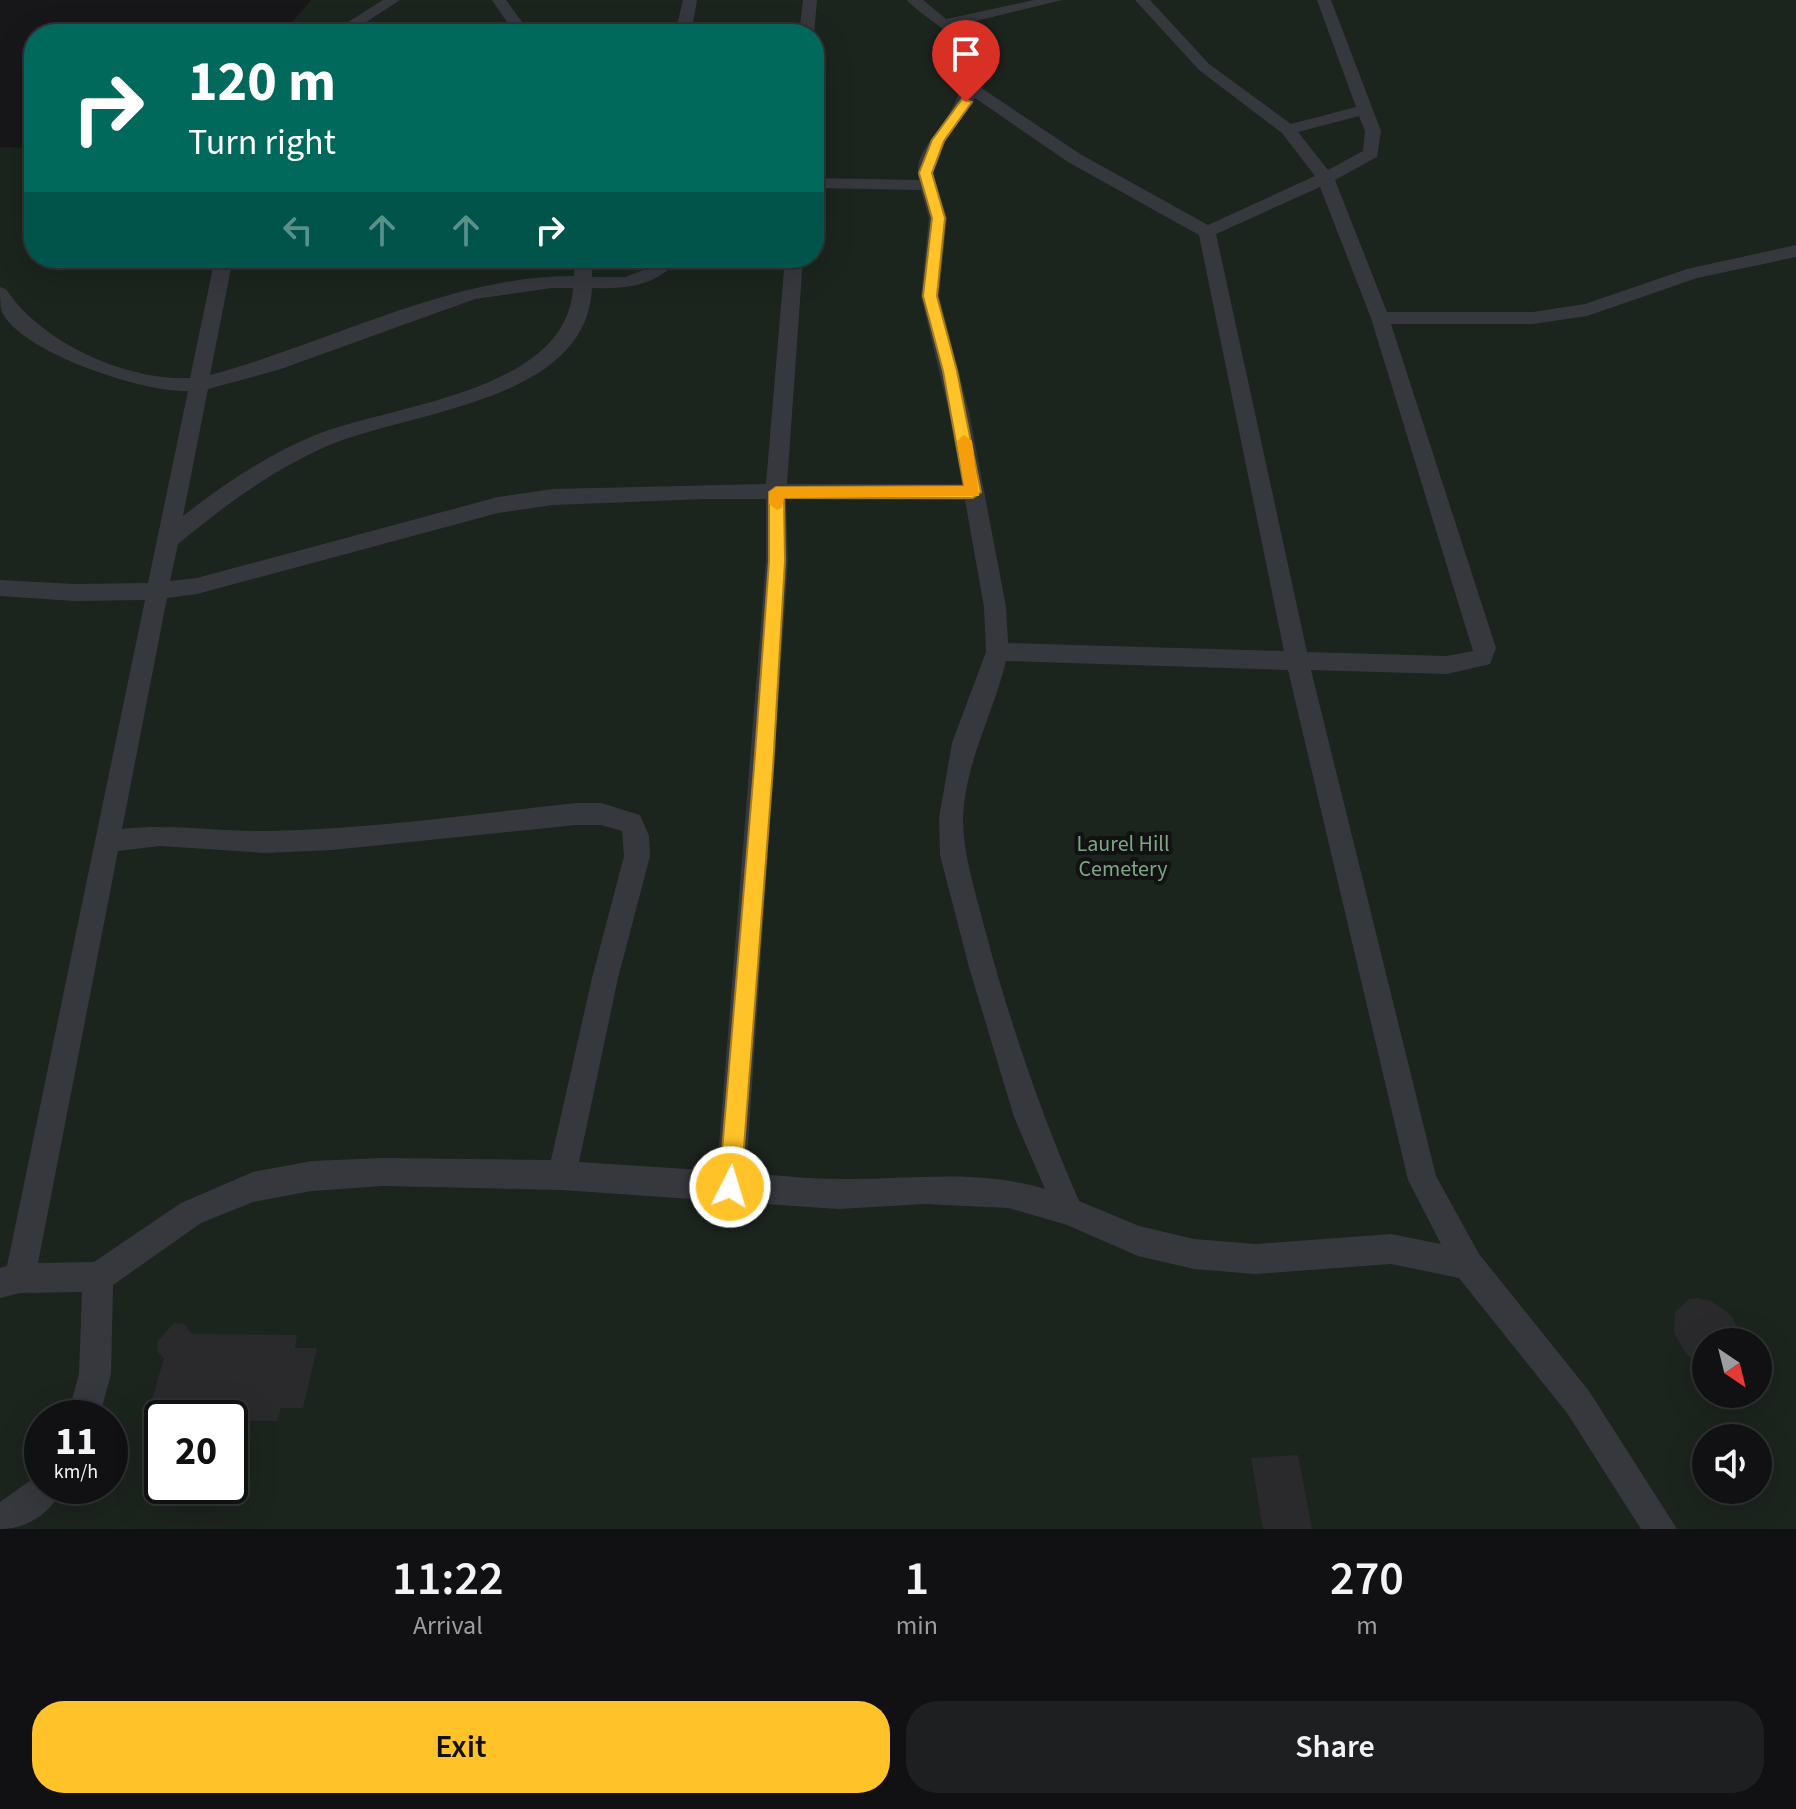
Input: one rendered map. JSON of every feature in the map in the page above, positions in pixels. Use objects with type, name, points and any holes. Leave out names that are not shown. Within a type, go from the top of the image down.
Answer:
[{"type":"lane","points":[[353,24],[393,0]]},
{"type":"lane","points":[[499,0],[516,24]]},
{"type":"lane","points":[[685,24],[690,0]]},
{"type":"lane","points":[[808,24],[810,0]]},
{"type":"lane","points":[[914,0],[946,23],[965,49],[971,88],[966,102],[938,140],[925,173],[938,218],[930,296],[950,371],[995,607],[997,652],[961,755],[951,818],[953,855],[982,967],[1028,1117],[1069,1211]]},
{"type":"lane","points":[[946,23],[1055,0]]},
{"type":"lane","points":[[997,652],[1298,664],[1460,664],[1482,658],[1485,648],[1380,318],[1325,177],[1288,130],[1204,67],[1142,0]]},
{"type":"lane","points":[[1207,232],[1371,153],[1375,138],[1324,0]]},
{"type":"lane","points":[[971,88],[1074,158],[1207,232],[1298,664],[1410,1139],[1423,1180],[1468,1265],[1578,1402],[1660,1529]]},
{"type":"lane","points":[[1288,130],[1363,110]]},
{"type":"lane","points":[[824,183],[929,185]]},
{"type":"lane","points":[[1380,318],[1533,318],[1587,310],[1693,273],[1796,251]]},
{"type":"lane","points":[[222,268],[170,538],[10,1280],[98,1277],[191,1213],[253,1187],[312,1176],[383,1172],[562,1175],[838,1194],[925,1189],[1009,1193],[1069,1211],[1138,1241],[1194,1254],[1255,1259],[1391,1249],[1468,1265]]},
{"type":"lane","points":[[170,538],[235,486],[296,451],[362,424],[473,397],[525,374],[554,348],[576,321],[585,300],[585,268]]},
{"type":"lane","points":[[0,293],[12,313],[58,350],[128,375],[179,385],[200,384],[271,365],[472,294],[515,285],[617,285],[636,281],[655,268]]},
{"type":"lane","points":[[730,1187],[761,812],[777,561],[776,492],[793,268]]},
{"type":"lane","points":[[0,588],[79,595],[157,593],[197,586],[498,505],[617,493],[973,492]]},
{"type":"lane","points":[[105,842],[160,835],[266,842],[332,839],[576,814],[601,814],[631,823],[637,836],[637,856],[605,978],[562,1175]]},
{"type":"lane","points":[[88,1400],[95,1374],[98,1277]]},
{"type":"lane","points":[[0,1520],[29,1504]]},
{"type":"green space","name":"Laurel Hill Cemetery","points":[[311,0],[1796,0],[1796,1529],[0,1529],[0,147],[24,148],[24,268],[824,268],[824,24],[291,24]]},
{"type":"building","points":[[1689,1299],[1711,1301],[1731,1315],[1738,1328],[1692,1328],[1692,1359],[1674,1333],[1675,1312]]},
{"type":"building","points":[[174,1323],[185,1324],[192,1334],[297,1335],[295,1348],[317,1348],[303,1408],[281,1408],[277,1421],[248,1421],[248,1400],[152,1400],[164,1358],[158,1353],[157,1342]]},
{"type":"building","points":[[1298,1455],[1312,1529],[1263,1529],[1251,1458]]},
{"type":"slow traffic","points":[[777,504],[776,492],[973,492],[964,441]]},
{"type":"route","points":[[730,1187],[777,561],[776,492],[973,492],[959,412],[930,296],[930,271],[938,218],[925,173],[938,140],[966,102]]}]
